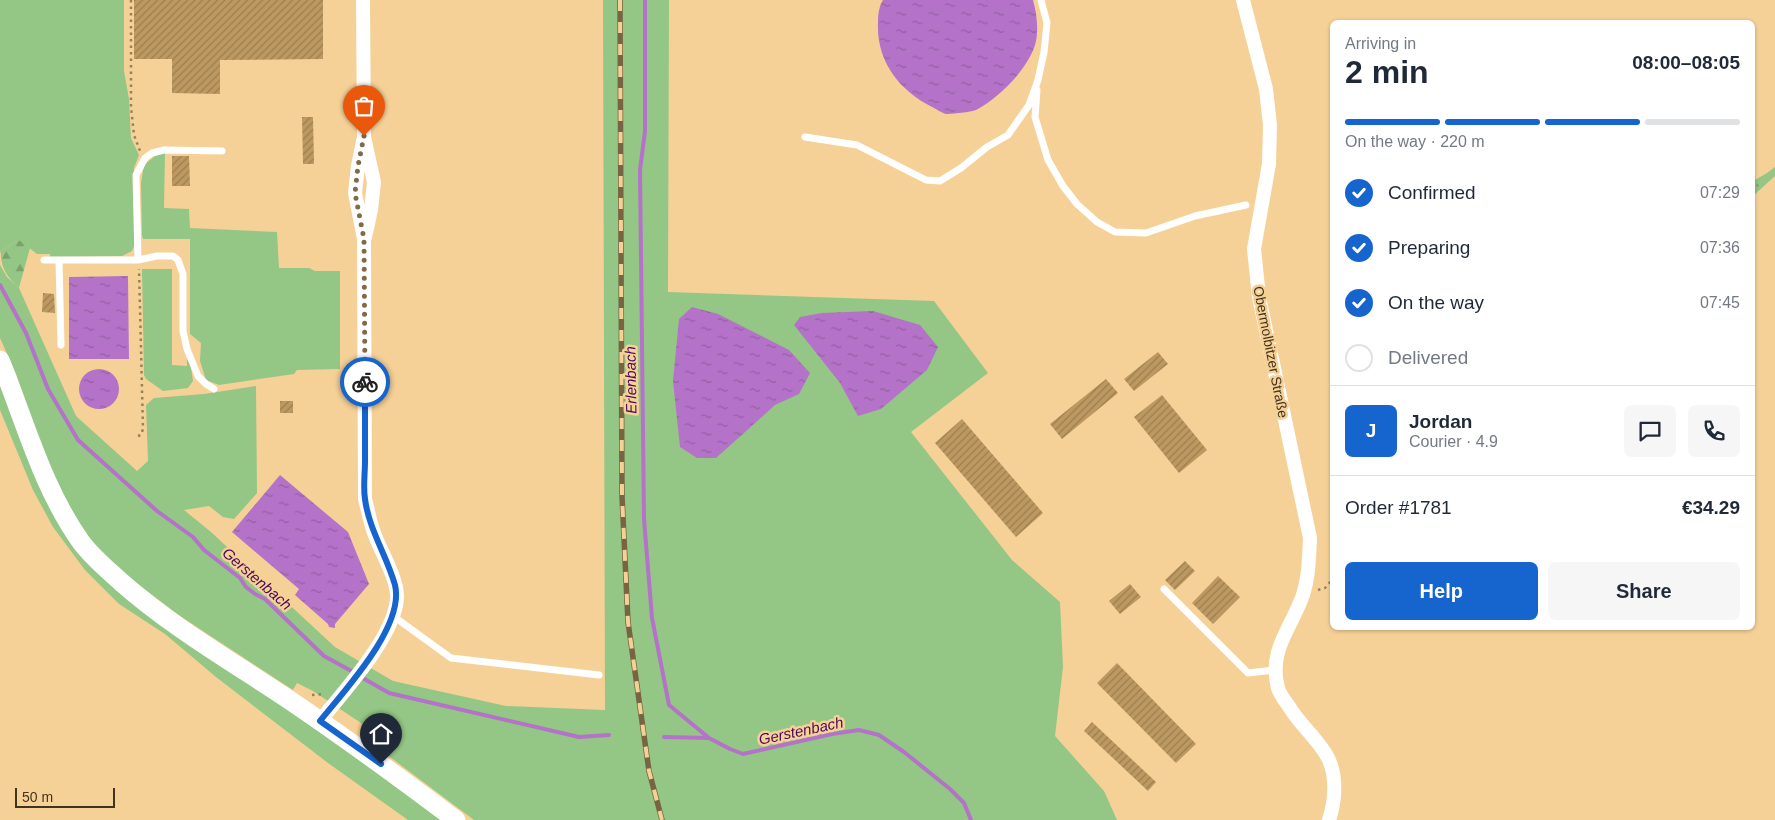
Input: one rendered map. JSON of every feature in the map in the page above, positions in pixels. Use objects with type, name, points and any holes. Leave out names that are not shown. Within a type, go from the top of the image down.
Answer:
[{"type":"street","points":[[320,721],[370,657],[393,616],[397,597],[395,584],[374,532],[365,499],[364,239],[355,193],[364,136],[363,0]]},
{"type":"street","name":"Obermolbitzer Straße","points":[[1243,0],[1266,89],[1270,125],[1269,164],[1254,249],[1259,297],[1310,538],[1309,571],[1303,595],[1279,647],[1274,670],[1279,691],[1329,760],[1334,782],[1333,809],[1329,820]]},
{"type":"street","points":[[0,360],[17,400],[41,470],[53,495],[82,543],[111,573],[143,601],[320,721],[456,820]]},
{"type":"lane","points":[[1042,0],[1047,23],[1044,52],[1038,80],[1035,117],[1048,160],[1063,186],[1078,204],[1096,222],[1115,232],[1146,233],[1195,216],[1246,205]]},
{"type":"lane","points":[[805,136],[857,145],[926,180],[940,181],[961,168],[987,147],[1008,135],[1029,105],[1038,80]]},
{"type":"lane","points":[[138,260],[136,175],[145,158],[152,153],[164,150],[222,151]]},
{"type":"lane","points":[[44,260],[138,260],[157,256],[173,256],[178,260],[183,274],[183,331],[187,349],[198,376],[214,389]]},
{"type":"lane","points":[[59,260],[61,345]]},
{"type":"lane","points":[[1164,589],[1248,673],[1274,670]]},
{"type":"lane","points":[[393,616],[451,658],[599,675]]},
{"type":"path","points":[[131,0],[131,108],[136,143],[145,158]]},
{"type":"path","points":[[138,260],[143,429],[141,435],[138,436]]},
{"type":"path","points":[[291,701],[299,689],[312,696],[322,695],[326,692]]},
{"type":"green space","points":[[0,0],[124,0],[124,71],[129,99],[131,138],[139,155],[134,168],[135,244],[132,251],[122,256],[50,257],[50,254],[37,254],[19,240],[1,251],[0,254]]},
{"type":"green space","points":[[603,0],[669,0],[668,292],[934,301],[988,373],[911,432],[1012,560],[1060,602],[1063,667],[1055,736],[1104,791],[1117,820],[474,820],[370,742],[372,737],[363,728],[361,723],[313,691],[297,683],[293,690],[180,616],[127,576],[95,546],[69,510],[40,446],[16,374],[0,338],[0,265],[7,277],[19,288],[76,416],[137,471],[148,461],[146,405],[154,398],[204,394],[256,386],[257,493],[234,519],[223,517],[209,506],[184,510],[211,532],[335,647],[393,681],[506,706],[605,710]]},
{"type":"green space","points":[[165,153],[164,208],[189,209],[190,228],[277,232],[279,268],[340,271],[340,369],[297,370],[294,374],[219,385],[206,380],[200,361],[201,343],[190,334],[190,239],[143,239],[142,235],[141,183],[144,165],[155,156]]},
{"type":"green space","points":[[1775,167],[1775,176],[1755,194],[1755,180]]},
{"type":"green space","points":[[19,240],[30,248],[19,288],[6,272],[2,263],[1,251]]},
{"type":"green space","points":[[142,269],[172,269],[172,365],[187,366],[187,359],[190,361],[193,381],[188,388],[163,391],[146,379],[144,375]]},
{"type":"green space","points":[[0,374],[64,527],[232,670],[444,820],[408,820],[328,763],[216,677],[165,634],[119,604],[85,570],[53,527],[33,490],[0,410]]},
{"type":"water","points":[[883,0],[1033,0],[1037,23],[1035,45],[1026,64],[1019,73],[1003,91],[985,105],[974,111],[946,114],[909,92],[892,73],[881,49],[878,36],[879,14]]},
{"type":"water","points":[[128,276],[129,359],[69,359],[69,277]]},
{"type":"water","points":[[692,307],[718,314],[789,350],[810,373],[799,394],[775,405],[716,458],[697,458],[680,447],[673,381],[679,319]]},
{"type":"water","points":[[873,311],[920,325],[938,347],[927,370],[881,409],[858,416],[840,383],[794,325],[800,317],[822,313]]},
{"type":"water","points":[[99,369],[113,375],[119,389],[113,403],[99,409],[85,403],[79,389],[85,375]]},
{"type":"water","points":[[280,475],[348,532],[369,584],[335,624],[335,628],[329,627],[295,595],[299,589],[232,532]]},
{"type":"building","points":[[134,0],[323,0],[323,59],[220,60],[220,94],[172,93],[172,59],[134,59]]},
{"type":"building","points":[[302,117],[313,117],[314,164],[303,164]]},
{"type":"building","points":[[172,156],[189,156],[190,186],[172,186]]},
{"type":"building","points":[[43,293],[54,294],[55,313],[42,312]]},
{"type":"building","points":[[1158,352],[1168,364],[1134,391],[1124,379]]},
{"type":"building","points":[[1106,379],[1118,393],[1062,439],[1050,424]]},
{"type":"building","points":[[1162,395],[1207,450],[1179,473],[1134,417]]},
{"type":"building","points":[[280,401],[293,401],[293,413],[280,413]]},
{"type":"building","points":[[962,419],[1043,513],[1016,537],[935,443]]},
{"type":"building","points":[[1185,561],[1195,571],[1175,590],[1165,580]]},
{"type":"building","points":[[1218,576],[1240,597],[1213,624],[1192,603]]},
{"type":"building","points":[[1130,584],[1141,597],[1120,614],[1109,601]]},
{"type":"building","points":[[1117,663],[1196,744],[1176,763],[1097,683]]},
{"type":"building","points":[[1092,722],[1156,782],[1148,791],[1084,731]]},
{"type":"waterway","name":"Erlenbach","points":[[645,0],[645,131],[640,170],[644,519],[652,618],[669,705],[709,738]]},
{"type":"waterway","name":"Gerstenbach","points":[[0,285],[26,333],[48,389],[78,440],[157,511],[193,537],[204,550],[240,578],[246,587],[265,599],[324,656],[355,673]]},
{"type":"waterway","name":"Gerstenbach","points":[[361,677],[389,693],[579,737],[609,735]]},
{"type":"waterway","name":"Gerstenbach","points":[[664,737],[709,738],[743,754],[832,734],[859,730],[879,735],[904,752],[950,789],[964,803],[971,820]]},
{"type":"railway","points":[[620,0],[622,496],[628,622],[649,771],[662,820]]},
{"type":"way so far","points":[[364,136],[355,180],[355,193],[364,239],[365,382]]},
{"type":"route","points":[[365,382],[365,499],[374,532],[395,584],[397,597],[393,616],[370,657],[320,721],[381,764]]}]
